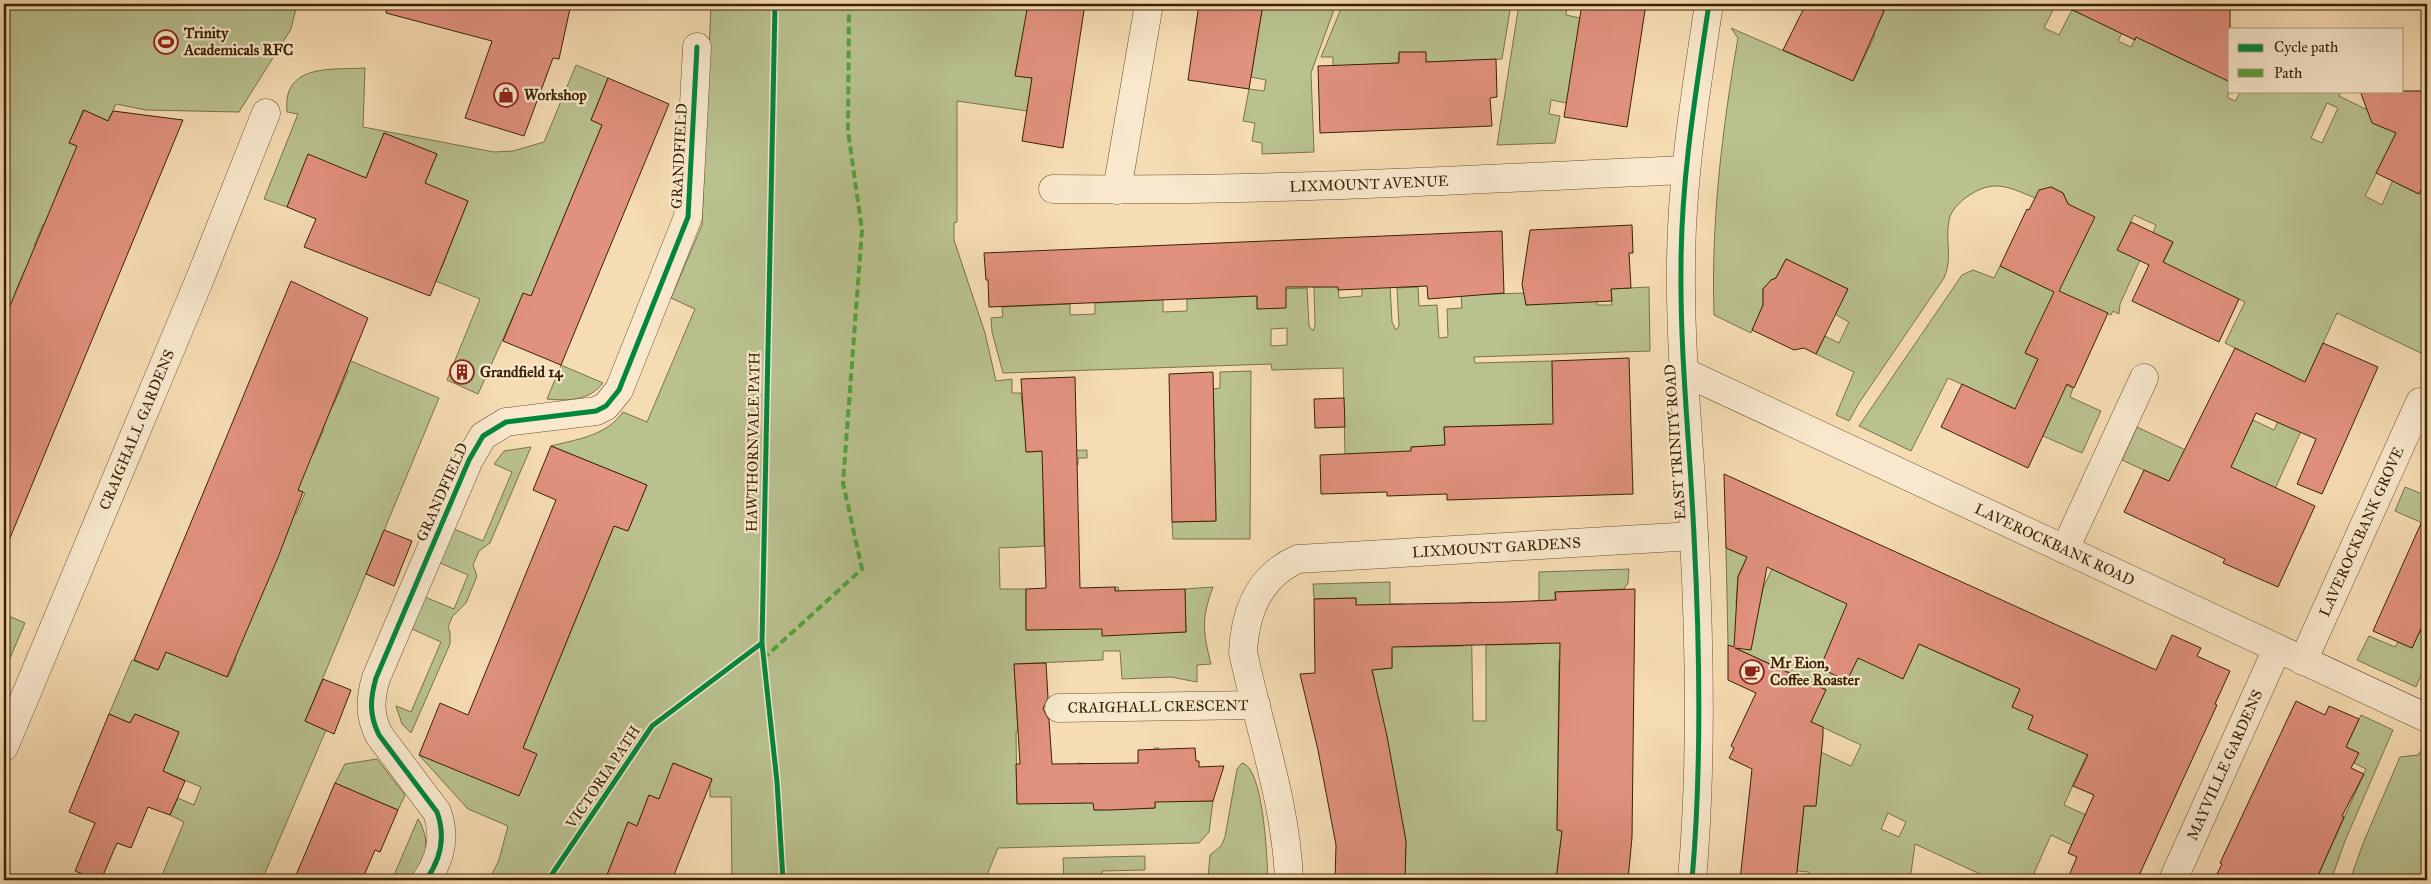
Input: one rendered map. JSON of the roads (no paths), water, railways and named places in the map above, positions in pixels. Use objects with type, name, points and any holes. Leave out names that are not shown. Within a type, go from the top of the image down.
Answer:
[{"type":"street","points":[[1117,190],[1149,4]]},
{"type":"street","name":"EAST TRINITY ROAD","points":[[1692,880],[1696,833],[1698,724],[1694,536],[1682,371],[1681,266],[1685,170],[1708,4]]},
{"type":"street","name":"GRANDFIELD","points":[[426,880],[435,868],[440,852],[441,824],[437,812],[379,735],[374,724],[370,700],[376,678],[469,460],[483,436],[506,422],[596,411],[606,406],[619,390],[688,217],[697,47]]},
{"type":"street","name":"CRAIGHALL GARDENS","points":[[4,747],[199,281],[266,113]]},
{"type":"street","name":"LIXMOUNT AVENUE","points":[[1053,189],[1117,190],[1685,170]]},
{"type":"street","name":"LAVEROCKBANK ROAD","points":[[1682,371],[2427,718]]},
{"type":"street","points":[[2065,549],[2144,378]]},
{"type":"street","name":"LAVEROCKBANK GROVE","points":[[2304,660],[2420,402]]},
{"type":"street","name":"LIXMOUNT GARDENS","points":[[1298,559],[1694,536]]},
{"type":"street","name":"CRAIGHALL CRESCENT","points":[[1289,880],[1284,826],[1243,652],[1247,616],[1261,588],[1285,564],[1298,559]]},
{"type":"street","name":"MAYVILLE GARDENS","points":[[2173,880],[2277,649]]},
{"type":"street","name":"CRAIGHALL CRESCENT","points":[[1059,708],[1256,704]]},
{"type":"place","name":"Trinity Academicals RFC","points":[[166,42]]},
{"type":"place","name":"Workshop","points":[[506,95]]},
{"type":"place","name":"Grandfield 14","points":[[462,372]]},
{"type":"place","name":"Mr Eion, Coffee Roaster","points":[[1752,672]]}]
